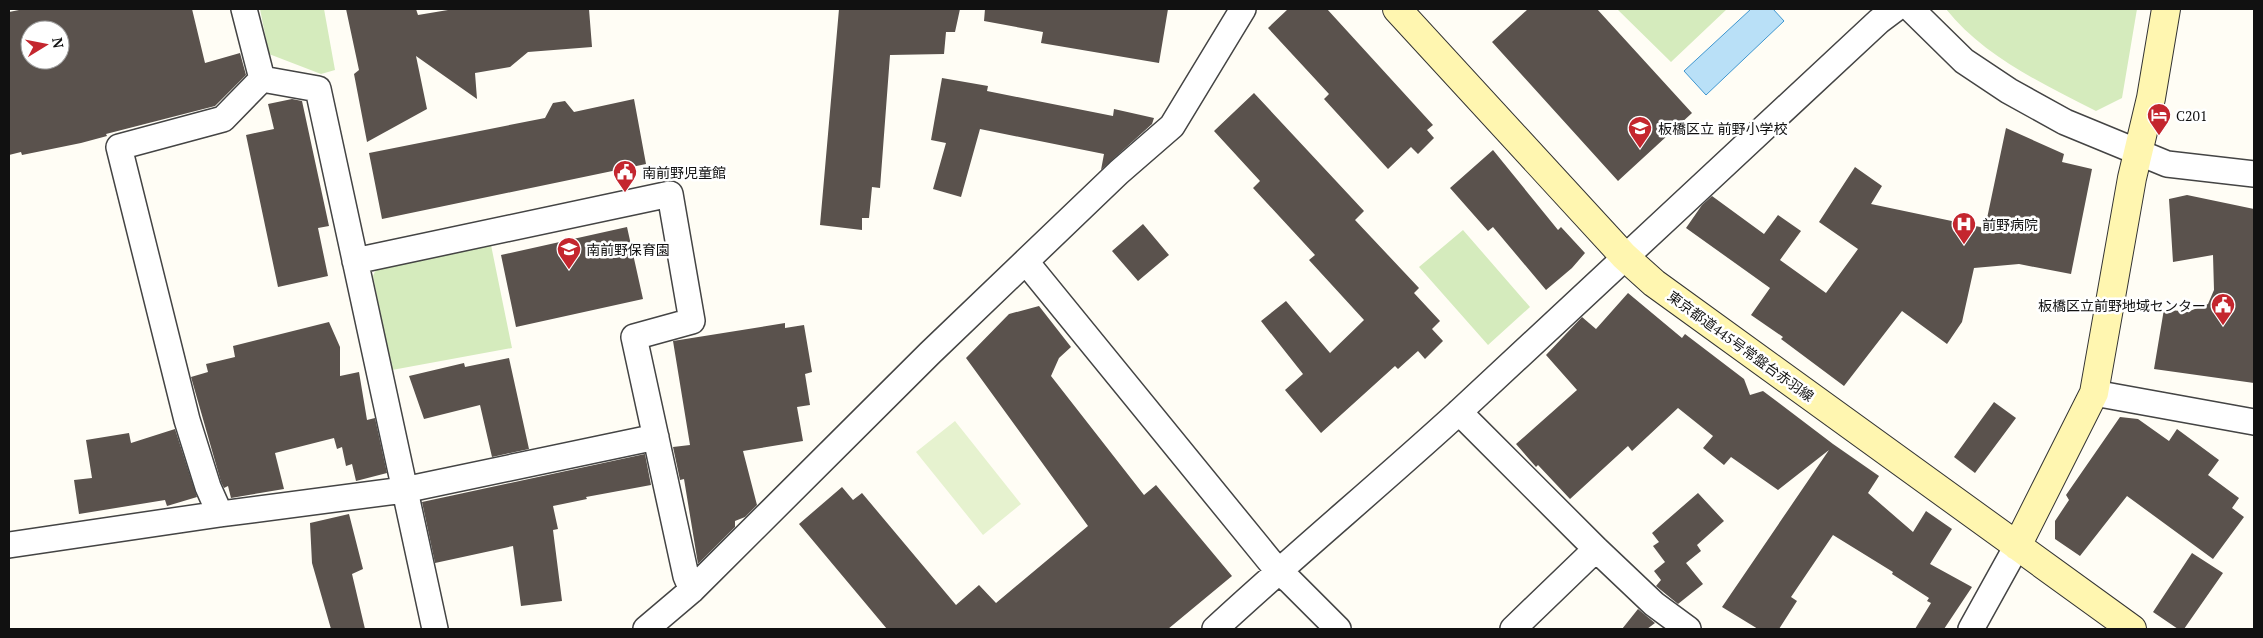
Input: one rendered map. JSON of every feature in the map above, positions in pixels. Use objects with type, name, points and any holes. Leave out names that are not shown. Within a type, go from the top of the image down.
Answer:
[{"type":"main road","name":"東京都道445号常盤台赤羽線","points":[[1398,9],[1624,256],[1654,283],[2132,629]]},
{"type":"main road","points":[[2017,546],[2094,393],[2138,152],[2151,98],[2166,9]]},
{"type":"street","points":[[244,9],[262,79]]},
{"type":"street","points":[[646,629],[692,590],[930,353],[1112,178],[1172,126],[1243,9]]},
{"type":"street","points":[[1215,629],[1278,571],[1359,503],[1459,412],[1878,20],[1895,9]]},
{"type":"street","points":[[1911,9],[1964,61],[2009,92],[2065,122],[2167,164],[2254,174]]},
{"type":"street","points":[[262,79],[318,89],[435,629]]},
{"type":"street","points":[[220,514],[208,487],[187,420],[119,148],[223,120],[262,79]]},
{"type":"street","points":[[355,261],[670,194],[692,321],[634,337],[686,576],[692,590]]},
{"type":"street","points":[[1026,262],[1278,571],[1338,629]]},
{"type":"street","points":[[2094,393],[2254,422]]},
{"type":"street","points":[[1459,412],[1596,549],[1654,604],[1688,629]]},
{"type":"street","points":[[9,545],[220,514],[404,490],[656,437]]},
{"type":"street","points":[[1971,629],[2017,546]]},
{"type":"street","points":[[1513,629],[1596,549]]},
{"type":"green space","points":[[260,9],[324,9],[335,70],[321,74],[269,54]]},
{"type":"green space","points":[[1617,9],[1727,9],[1671,62]]},
{"type":"green space","points":[[1946,9],[2137,9],[2122,98],[2096,111],[2015,68],[1978,41]]},
{"type":"green space","points":[[1463,230],[1530,307],[1488,345],[1419,267]]},
{"type":"green space","points":[[491,245],[512,348],[392,370],[373,276],[377,267]]},
{"type":"green space","points":[[955,421],[1021,504],[983,535],[916,452]]},
{"type":"water","points":[[1751,9],[1773,9],[1784,21],[1706,95],[1684,71]]},
{"type":"building","points":[[24,9],[192,9],[205,63],[240,53],[246,75],[215,106],[106,134],[107,136],[81,143],[22,155],[21,152],[9,155],[9,12]]},
{"type":"building","points":[[346,9],[416,9],[418,15],[454,9],[589,9],[592,47],[528,52],[510,67],[475,73],[477,99],[416,56],[427,109],[367,142],[354,74],[359,70]]},
{"type":"building","points":[[839,9],[960,9],[955,32],[946,32],[944,54],[890,55],[880,188],[872,187],[869,218],[862,218],[862,230],[820,225]]},
{"type":"building","points":[[985,9],[1168,9],[1159,63],[1041,43],[1043,32],[984,21]]},
{"type":"building","points":[[1288,9],[1327,9],[1433,125],[1427,130],[1434,138],[1418,154],[1411,147],[1388,169],[1324,99],[1329,94],[1268,28]]},
{"type":"building","points":[[1528,9],[1597,9],[1692,113],[1618,181],[1492,42]]},
{"type":"building","points":[[942,78],[988,86],[987,91],[1113,116],[1114,109],[1154,118],[1152,124],[1101,170],[1104,154],[980,129],[961,197],[933,189],[946,143],[931,140]]},
{"type":"building","points":[[1254,93],[1364,211],[1355,220],[1419,288],[1414,293],[1440,321],[1432,329],[1443,341],[1425,359],[1418,351],[1398,369],[1395,366],[1321,433],[1285,390],[1303,374],[1261,321],[1286,301],[1330,353],[1364,320],[1309,260],[1315,255],[1253,188],[1260,181],[1214,131]]},
{"type":"building","points":[[292,99],[302,101],[329,226],[318,228],[328,276],[278,287],[246,135],[274,129],[268,104]]},
{"type":"building","points":[[634,99],[646,164],[382,219],[369,153],[545,118],[553,103],[565,101],[574,112]]},
{"type":"building","points":[[2006,128],[2064,154],[2062,162],[2092,169],[2071,274],[2019,264],[1974,268],[1962,322],[1947,344],[1902,311],[1844,386],[1781,339],[1783,337],[1751,315],[1770,288],[1686,228],[1702,205],[1712,196],[1764,234],[1778,215],[1801,231],[1780,260],[1826,293],[1858,249],[1819,222],[1855,167],[1882,186],[1871,204],[1985,228]]},
{"type":"building","points":[[1493,150],[1558,230],[1561,227],[1585,253],[1572,268],[1546,290],[1493,227],[1488,231],[1450,188]]},
{"type":"building","points":[[2187,195],[2254,209],[2254,383],[2154,369],[2164,309],[2187,312],[2208,304],[2214,290],[2213,255],[2173,262],[2169,199]]},
{"type":"building","points":[[1143,224],[1169,255],[1138,281],[1112,251]]},
{"type":"building","points":[[627,227],[643,299],[516,327],[501,255]]},
{"type":"building","points":[[1628,293],[1682,338],[1685,334],[1744,379],[1750,395],[1763,391],[1879,476],[1868,493],[1913,532],[1926,511],[1952,529],[1930,564],[1972,587],[1944,629],[1915,629],[1931,603],[1927,601],[1929,598],[1892,574],[1893,572],[1833,535],[1791,597],[1797,601],[1779,629],[1758,629],[1722,607],[1829,450],[1778,490],[1731,457],[1724,465],[1703,448],[1713,436],[1678,408],[1632,451],[1628,446],[1570,499],[1538,465],[1536,467],[1516,444],[1577,390],[1546,355],[1582,317],[1596,329]]},
{"type":"building","points":[[1039,306],[1071,347],[1059,358],[1051,376],[1144,495],[1156,485],[1232,576],[1168,629],[887,629],[799,524],[842,487],[853,500],[862,493],[956,605],[979,585],[996,603],[1088,526],[966,358],[1009,314]]},
{"type":"building","points":[[329,322],[340,347],[340,376],[359,372],[367,420],[375,418],[387,473],[356,481],[352,464],[346,466],[342,447],[337,449],[334,438],[275,453],[284,489],[231,498],[228,486],[224,488],[221,482],[191,377],[208,372],[206,364],[235,357],[233,346]]},
{"type":"building","points":[[785,323],[785,328],[804,325],[812,372],[805,374],[810,405],[797,407],[803,441],[743,451],[757,505],[745,517],[735,521],[735,527],[698,564],[684,479],[680,480],[673,447],[690,445],[673,341]]},
{"type":"building","points":[[509,358],[529,449],[492,457],[480,405],[424,419],[409,376],[464,363],[465,367]]},
{"type":"building","points":[[1994,402],[2016,418],[1975,473],[1954,457]]},
{"type":"building","points":[[2120,417],[2138,419],[2169,441],[2177,429],[2219,460],[2208,475],[2239,498],[2232,508],[2244,517],[2213,559],[2127,496],[2080,556],[2055,539],[2055,521],[2069,500],[2066,495]]},
{"type":"building","points":[[175,429],[197,497],[167,506],[165,500],[79,514],[74,480],[92,478],[86,440],[129,433],[131,443]]},
{"type":"building","points":[[645,454],[651,485],[586,497],[587,499],[553,506],[558,529],[553,530],[562,601],[521,606],[513,546],[435,563],[422,502]]},
{"type":"building","points":[[1698,493],[1724,521],[1697,545],[1701,551],[1686,563],[1703,584],[1678,604],[1656,586],[1661,580],[1654,571],[1665,562],[1653,546],[1659,542],[1652,533]]},
{"type":"building","points":[[349,514],[363,569],[352,574],[365,629],[331,629],[312,563],[310,523]]},
{"type":"building","points":[[2192,553],[2223,573],[2184,629],[2178,629],[2153,612]]},
{"type":"building","points":[[1638,609],[1655,623],[1647,629],[1622,629]]},
{"type":"place","name":"C201","points":[[2159,136]]},
{"type":"place","name":"板橋区立 前野小学校","points":[[1640,149]]},
{"type":"place","name":"南前野児童館","points":[[625,193]]},
{"type":"place","name":"前野病院","points":[[1964,245]]},
{"type":"place","name":"南前野保育園","points":[[569,270]]},
{"type":"place","name":"板橋区立前野地域センター","points":[[2223,326]]}]
